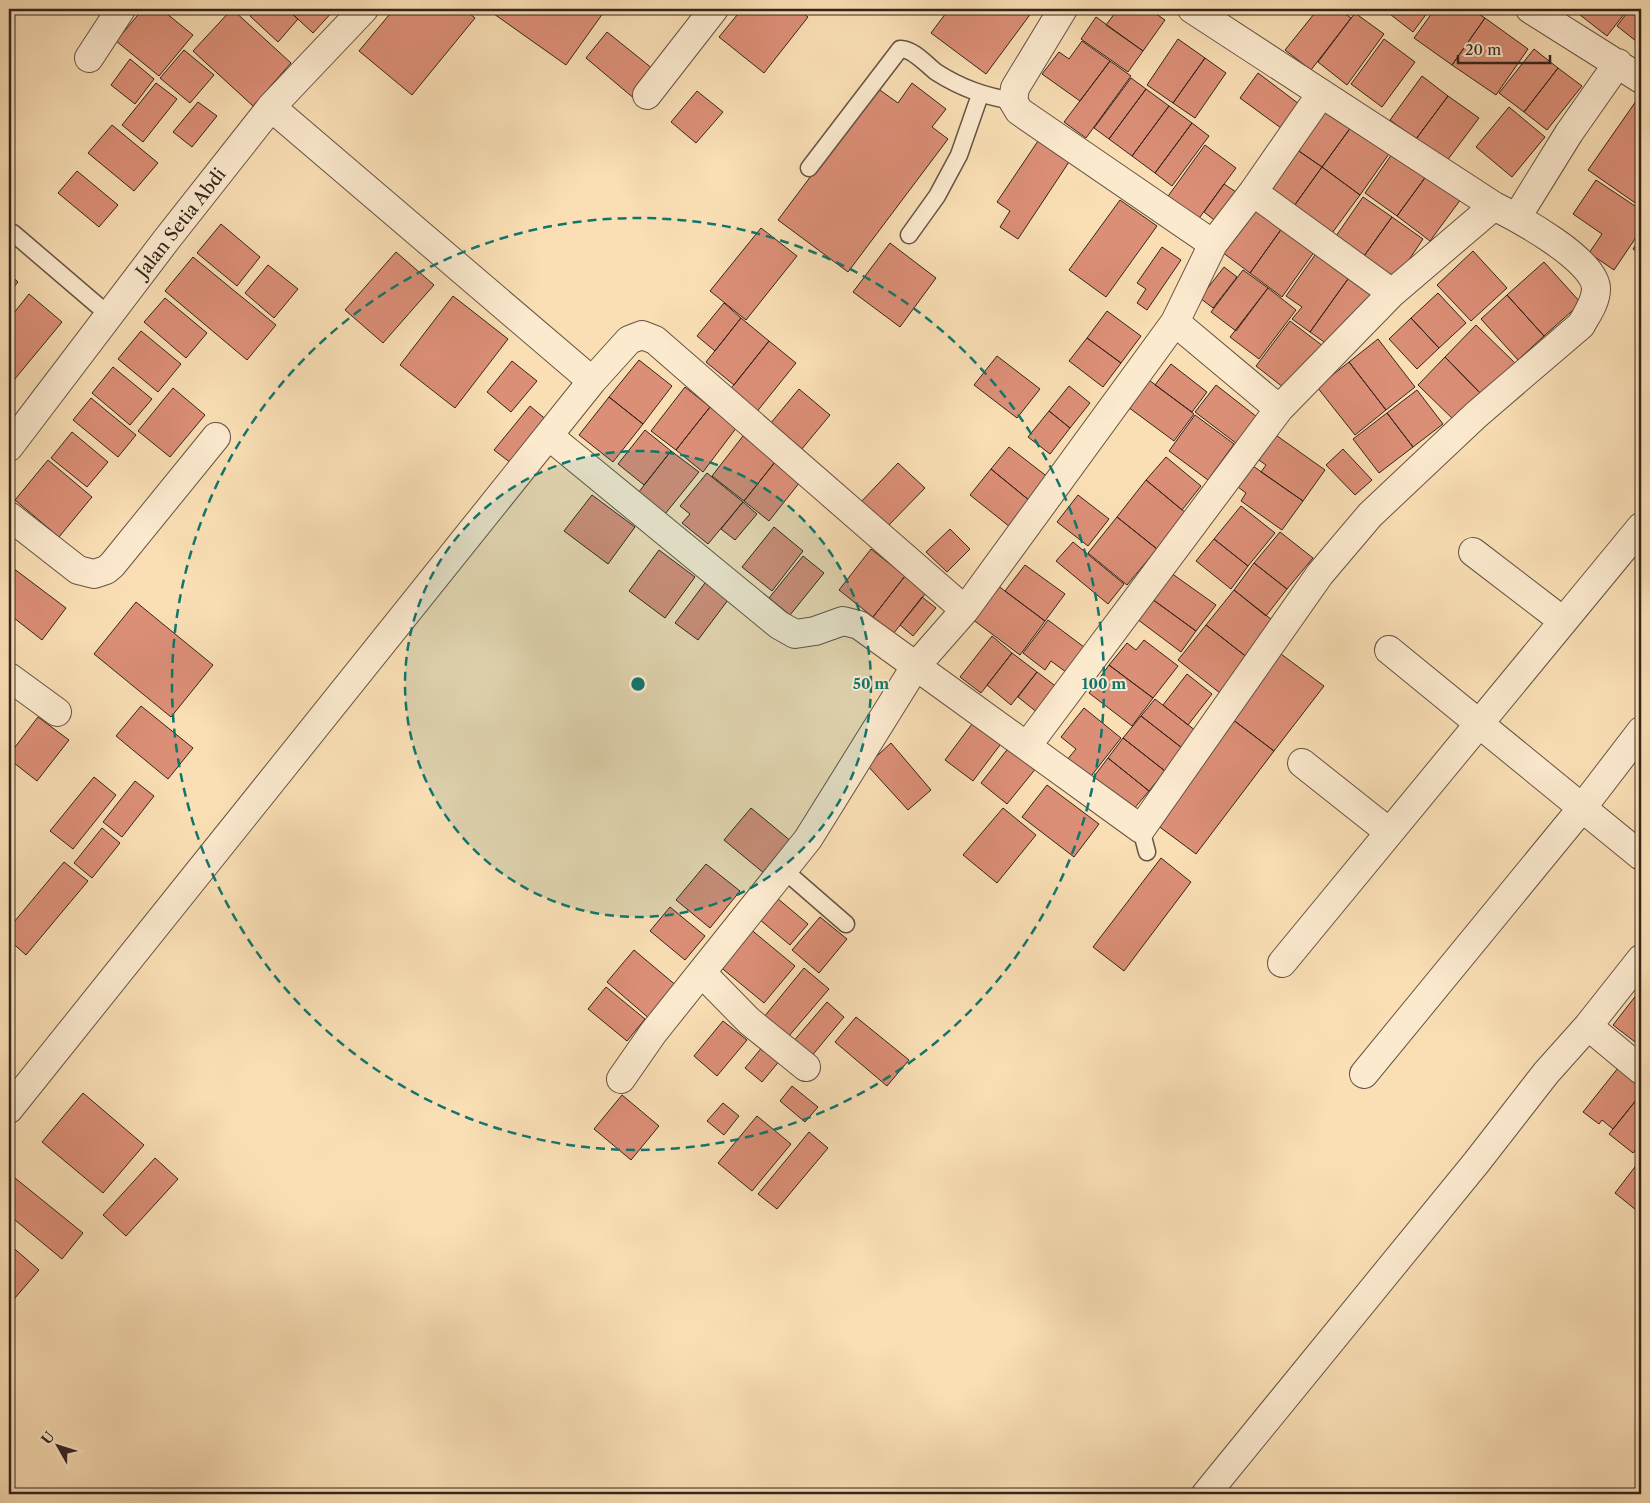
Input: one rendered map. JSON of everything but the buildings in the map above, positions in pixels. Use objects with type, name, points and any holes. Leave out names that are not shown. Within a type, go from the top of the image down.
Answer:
[{"type":"street","points":[[89,58],[121,9]]},
{"type":"street","name":"Jalan Setia Abdi","points":[[9,447],[110,316],[167,238],[271,107],[364,9]]},
{"type":"street","points":[[647,95],[714,9]]},
{"type":"street","points":[[1063,9],[1023,71],[1015,88],[1013,101],[1019,111],[1213,244]]},
{"type":"street","points":[[549,436],[779,625],[796,634],[815,631],[843,621],[860,625],[915,668],[1027,746],[1144,840],[1320,574],[1370,515],[1476,415],[1581,325],[1592,306],[1596,289],[1592,273],[1577,259],[1192,9]]},
{"type":"street","points":[[1530,9],[1641,79]]},
{"type":"street","points":[[1027,746],[1279,409],[1392,293],[1505,212],[1569,132],[1618,64]]},
{"type":"street","points":[[621,1079],[653,1033],[808,839],[915,668],[965,610],[1175,322],[1213,244],[1253,192],[1321,94]]},
{"type":"street","points":[[271,107],[592,381]]},
{"type":"street","points":[[1253,192],[1392,293]]},
{"type":"street","points":[[1175,322],[1279,409]]},
{"type":"street","points":[[9,1109],[592,381],[629,340],[642,335],[655,340],[965,610]]},
{"type":"street","points":[[9,516],[78,570],[88,574],[99,573],[122,554],[216,437]]},
{"type":"street","points":[[1282,963],[1641,527]]},
{"type":"street","points":[[1473,552],[1563,621]]},
{"type":"street","points":[[1389,650],[1641,856]]},
{"type":"street","points":[[9,677],[57,712]]},
{"type":"street","points":[[1364,1074],[1582,808],[1641,732]]},
{"type":"street","points":[[1302,763],[1390,832]]},
{"type":"street","points":[[1206,1494],[1476,1163],[1546,1073],[1588,1026],[1641,959]]},
{"type":"street","points":[[702,973],[749,1021],[806,1067]]},
{"type":"street","points":[[1588,1026],[1641,1070]]},
{"type":"lane","points":[[809,168],[900,49],[907,50],[936,72],[980,95],[1013,101]]},
{"type":"lane","points":[[909,236],[937,196],[959,155],[980,95]]},
{"type":"lane","points":[[13,233],[110,316]]},
{"type":"lane","points":[[784,870],[846,924]]}]
